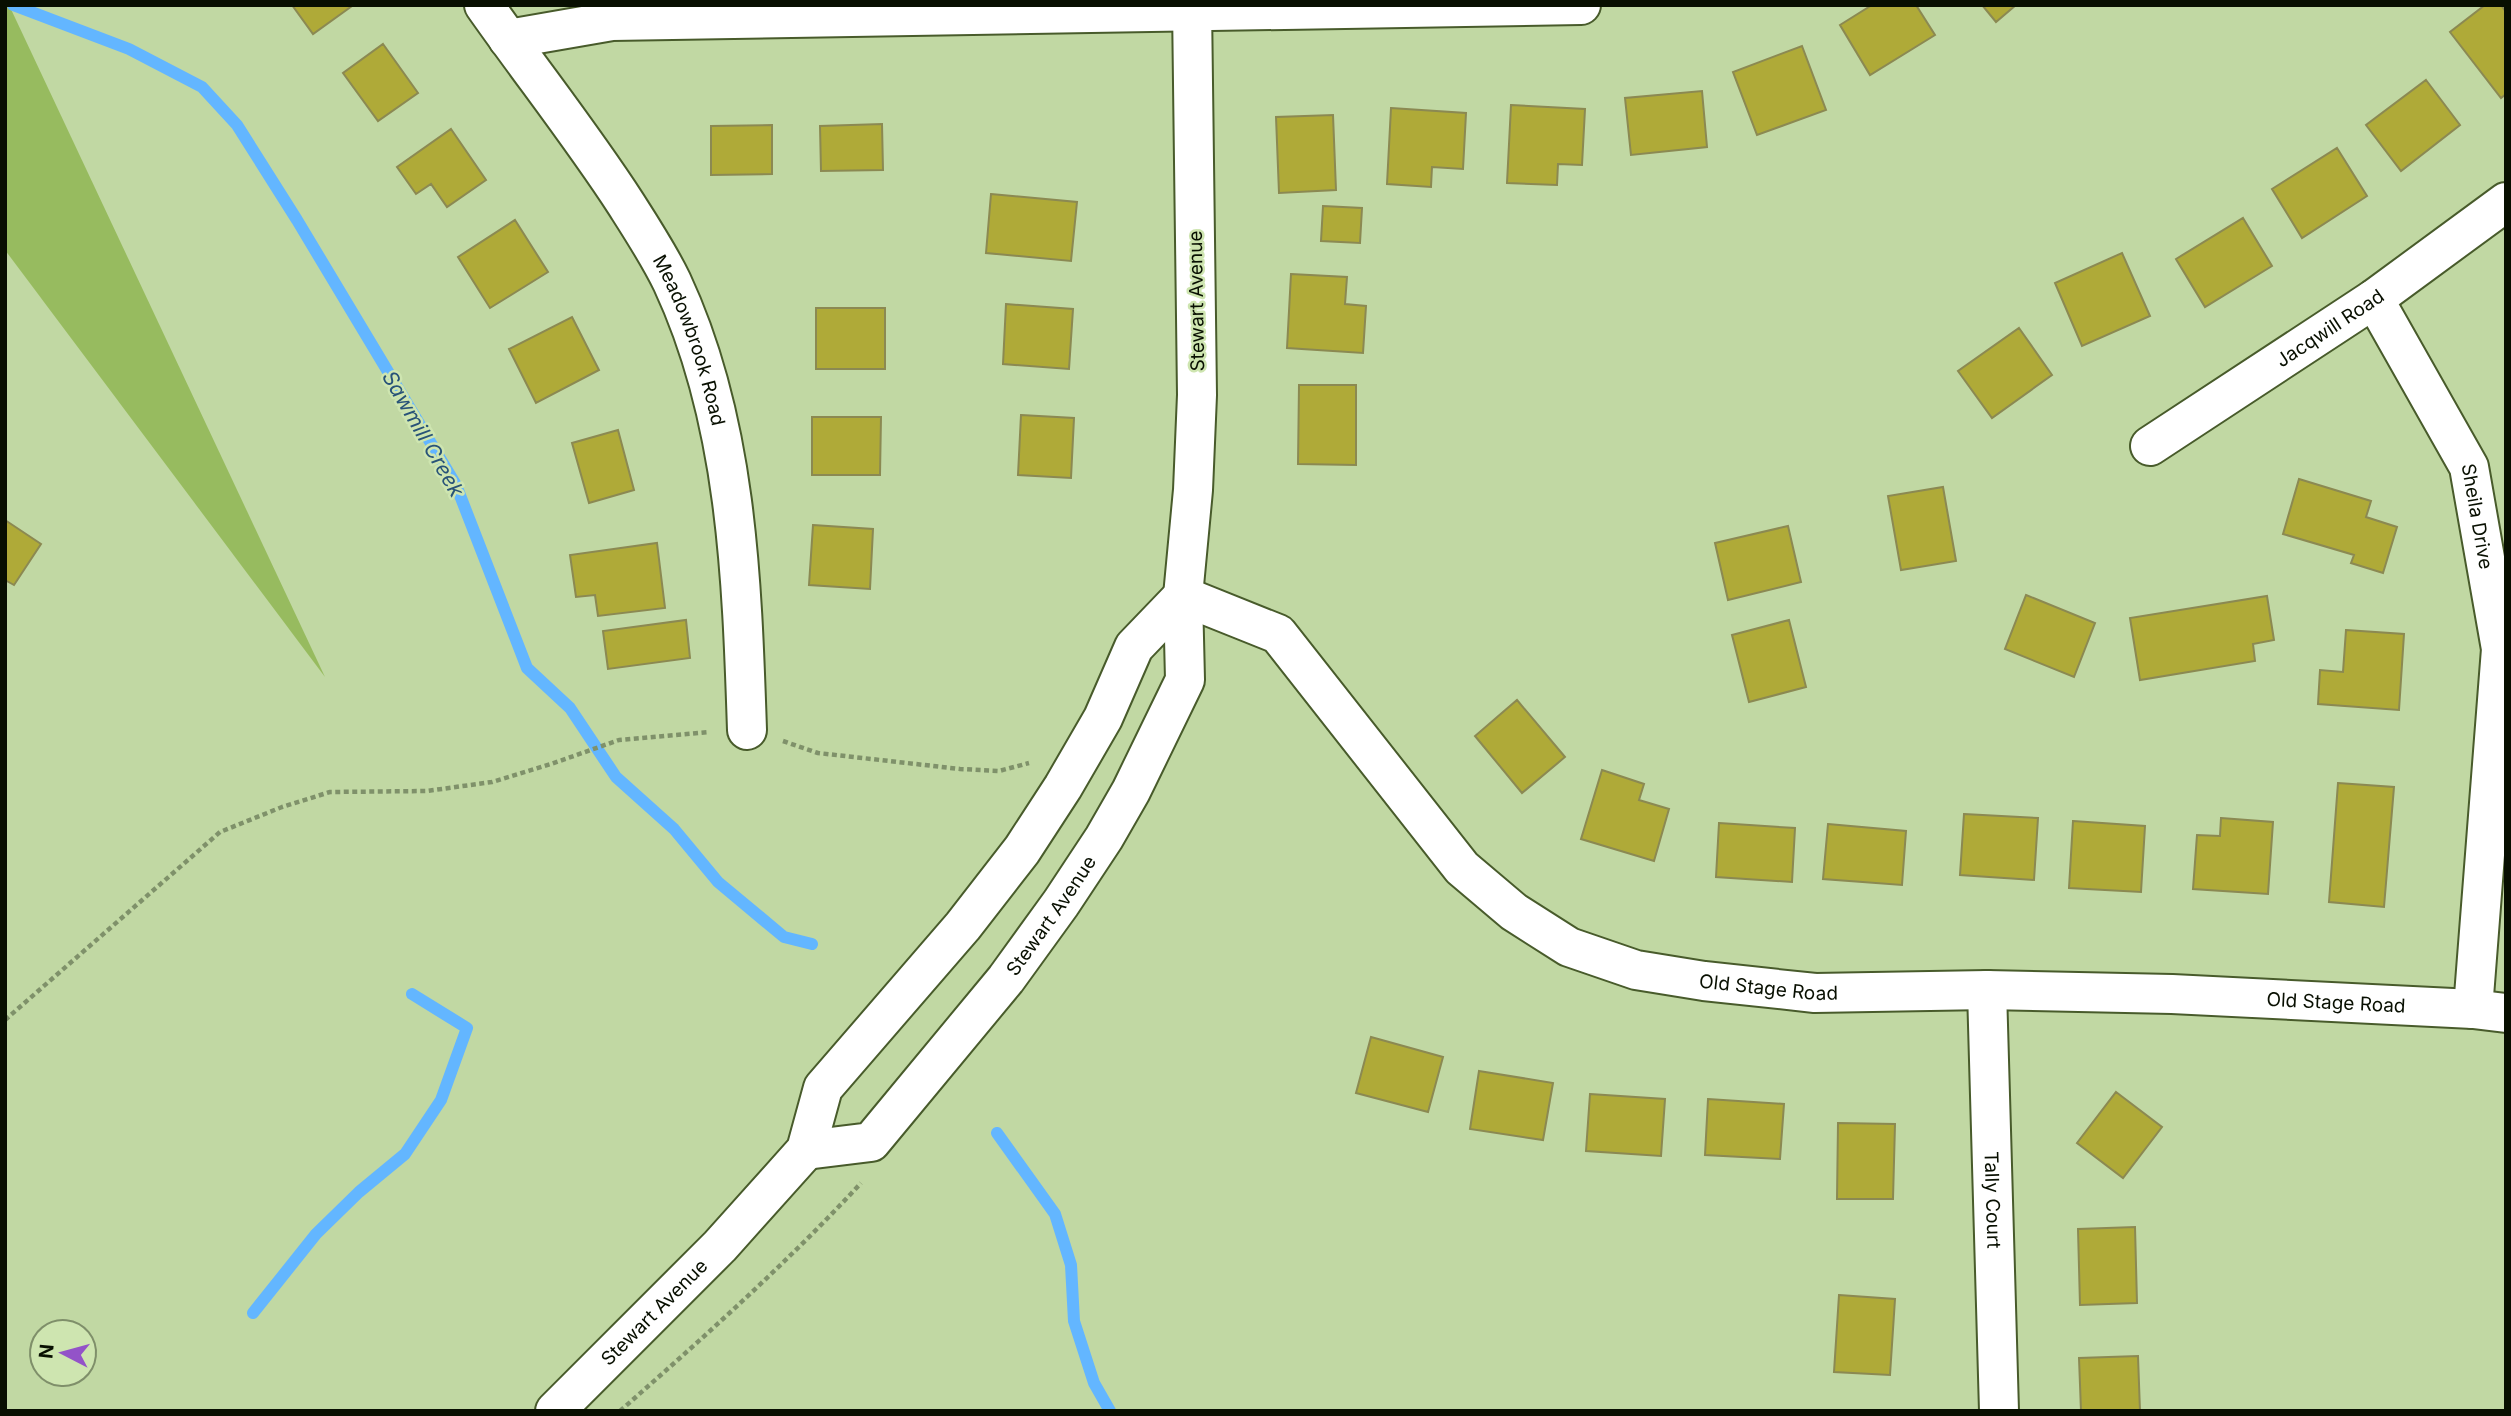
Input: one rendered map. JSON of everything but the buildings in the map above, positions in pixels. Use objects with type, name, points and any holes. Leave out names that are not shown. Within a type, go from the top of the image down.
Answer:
[{"type":"street","name":"Meadowbrook Road","points":[[484,5],[605,172],[642,229],[671,280],[692,328],[709,382],[734,520],[744,619],[747,730]]},
{"type":"street","points":[[508,39],[612,21],[1192,9],[1580,5]]},
{"type":"street","name":"Stewart Avenue","points":[[806,1150],[871,1142],[1006,979],[1104,838],[1131,791],[1185,680],[1183,596],[1193,490],[1197,395],[1192,9]]},
{"type":"street","name":"Jacqwill Road","points":[[2150,446],[2374,299],[2506,202]]},
{"type":"street","name":"Sheila Drive","points":[[2374,299],[2469,467],[2501,649],[2489,1011]]},
{"type":"street","name":"Stewart Avenue","points":[[555,1411],[720,1246],[806,1150],[823,1088],[932,964],[1022,850],[1103,718],[1134,647],[1183,596]]},
{"type":"street","name":"Old Stage Road","points":[[1183,596],[1278,634],[1462,868],[1514,912],[1569,947],[1636,970],[1704,981],[1815,993],[1987,990],[2172,994],[2489,1011]]},
{"type":"street","name":"Tally Court","points":[[1987,990],[1999,1411]]},
{"type":"path","points":[[5,1020],[220,832],[282,807],[330,792],[427,791],[492,782],[619,740],[747,730],[818,753],[960,769],[999,771],[1025,766],[1035,758]]},
{"type":"green space","points":[[5,5],[9,5],[325,677],[5,250]]},
{"type":"waterway","name":"Sawmill Creek","points":[[13,5],[129,49],[202,87],[237,125],[456,485],[527,668],[570,708],[616,777],[674,829],[718,882],[784,937],[812,944]]},
{"type":"waterway","points":[[253,1313],[316,1234],[359,1192],[405,1154],[441,1100],[467,1028],[412,994]]},
{"type":"waterway","name":"Sawmill Creek","points":[[997,1133],[1055,1214],[1071,1265],[1074,1321],[1094,1383],[1110,1411]]}]
